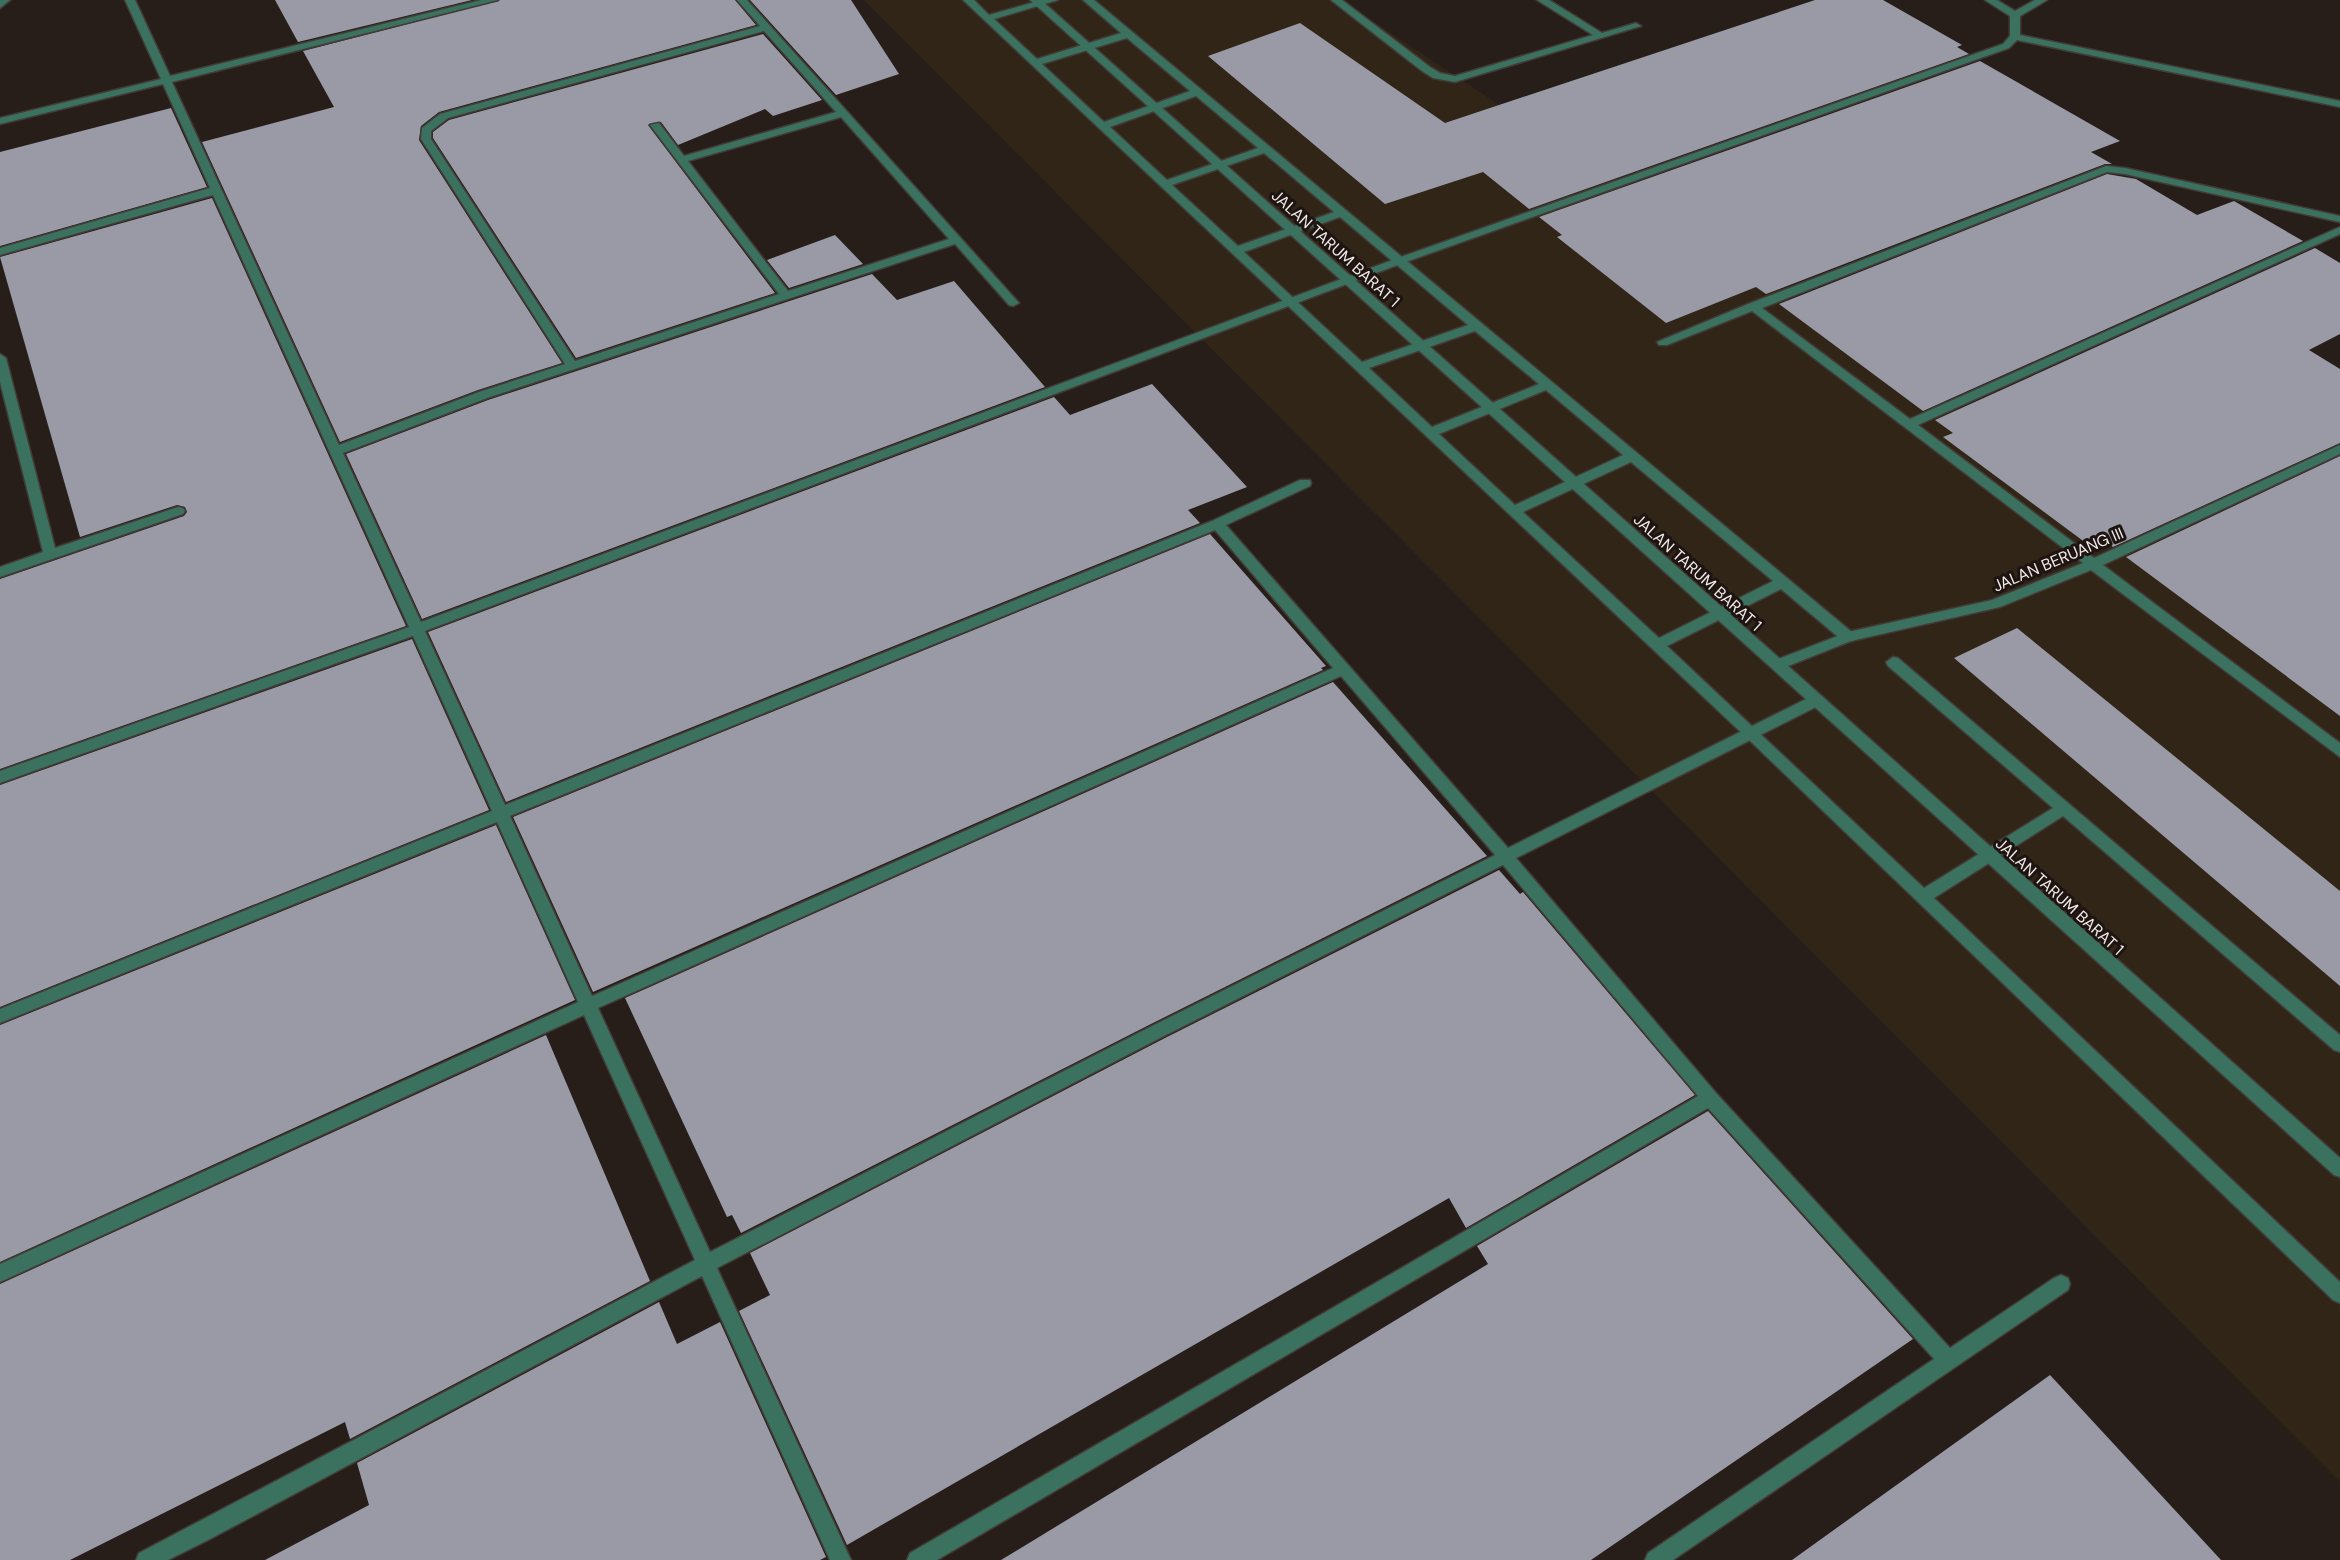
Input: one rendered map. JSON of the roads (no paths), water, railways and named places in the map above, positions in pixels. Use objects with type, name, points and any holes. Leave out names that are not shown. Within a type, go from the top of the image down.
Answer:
[{"type":"street","points":[[0,5],[4,0]]},
{"type":"street","points":[[130,0],[841,1560]]},
{"type":"street","points":[[0,122],[493,0]]},
{"type":"street","points":[[742,0],[1013,303]]},
{"type":"street","points":[[968,0],[1752,734],[2340,1294]]},
{"type":"street","points":[[988,18],[1037,2],[1053,0]]},
{"type":"street","points":[[1088,0],[1848,637]]},
{"type":"street","points":[[1336,0],[1426,69],[1444,78],[1466,77],[1636,26]]},
{"type":"street","points":[[1542,0],[1601,36]]},
{"type":"street","points":[[1990,0],[2015,15]]},
{"type":"street","points":[[2015,15],[2042,0]]},
{"type":"street","name":"JALAN TARUM BARAT 1","points":[[1037,2],[2340,1169]]},
{"type":"street","points":[[0,777],[417,629],[1399,261],[2006,46],[2015,37],[2015,15]]},
{"type":"street","points":[[572,366],[426,139],[426,130],[444,116],[463,110],[766,27]]},
{"type":"street","points":[[1035,63],[1128,34]]},
{"type":"street","points":[[2015,37],[2340,104]]},
{"type":"street","points":[[1102,126],[1197,92]]},
{"type":"street","points":[[682,160],[843,113]]},
{"type":"street","points":[[656,125],[786,296]]},
{"type":"street","points":[[1165,184],[1266,149]]},
{"type":"street","points":[[1663,342],[2106,169],[2137,173],[2340,219]]},
{"type":"street","points":[[0,252],[217,190]]},
{"type":"street","points":[[1236,251],[1342,213]]},
{"type":"street","points":[[1908,424],[2340,230]]},
{"type":"street","points":[[336,450],[483,395],[957,240]]},
{"type":"street","points":[[1752,306],[2093,564],[2337,744]]},
{"type":"street","points":[[1360,367],[1477,326]]},
{"type":"street","points":[[0,358],[50,555]]},
{"type":"street","points":[[1430,432],[1548,385]]},
{"type":"street","name":"JALAN BERUANG III","points":[[1778,665],[1848,637],[1995,604],[2093,564],[2340,449]]},
{"type":"street","points":[[1513,511],[1633,456]]},
{"type":"street","points":[[0,1016],[1217,524],[1305,483]]},
{"type":"street","points":[[0,572],[178,511]]},
{"type":"street","points":[[1217,524],[1341,670],[1506,857],[1710,1098],[1948,1360]]},
{"type":"street","points":[[1657,645],[1783,582]]},
{"type":"street","points":[[1893,662],[2340,1045]]},
{"type":"street","points":[[0,1273],[589,1005],[1341,670]]},
{"type":"street","points":[[146,1560],[214,1527],[706,1264],[1156,1032],[1817,700]]},
{"type":"street","points":[[1923,897],[2064,808]]},
{"type":"street","points":[[917,1560],[1710,1098]]},
{"type":"street","points":[[1655,1560],[2061,1284]]}]
